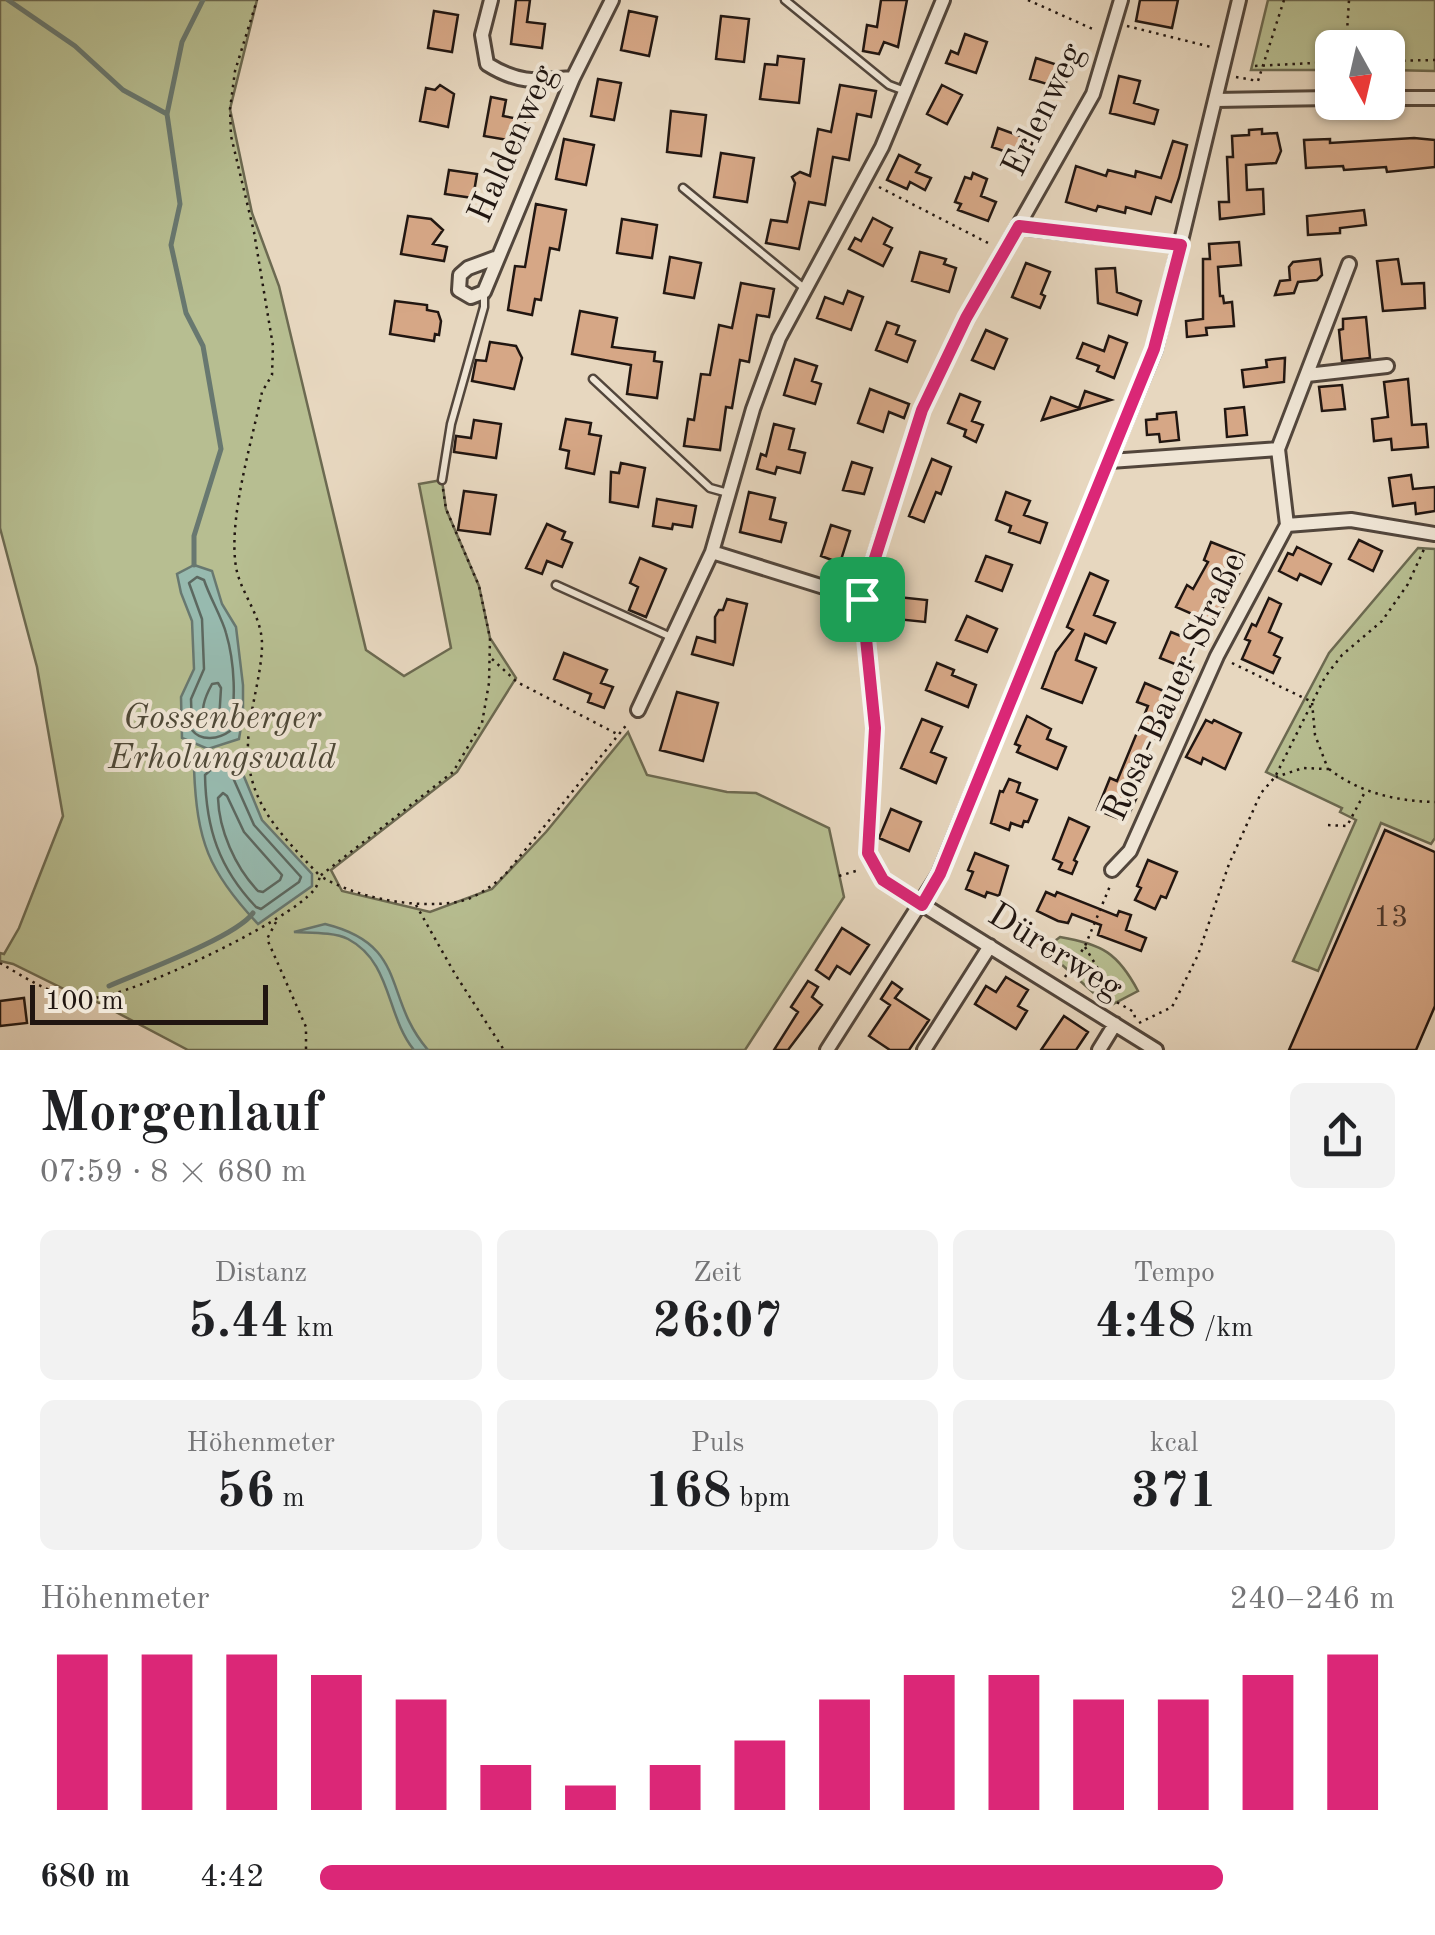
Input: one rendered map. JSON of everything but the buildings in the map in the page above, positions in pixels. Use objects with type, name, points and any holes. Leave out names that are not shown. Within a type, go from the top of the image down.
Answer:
[{"type":"street","points":[[491,0],[482,34],[487,64],[510,78],[573,78]]},
{"type":"street","name":"Haldenweg","points":[[496,258],[468,268],[460,275],[459,290],[471,297],[484,292],[573,78],[612,0]]},
{"type":"street","points":[[638,710],[712,552],[753,410],[779,338],[864,180],[943,0]]},
{"type":"street","name":"Erlenweg","points":[[873,862],[868,853],[875,728],[862,599],[922,410],[966,318],[1093,94],[1121,0]]},
{"type":"street","points":[[827,1050],[940,874],[1154,349],[1239,0]]},
{"type":"street","points":[[1405,101],[1435,98]]},
{"type":"street","points":[[1216,100],[1315,103]]},
{"type":"street","points":[[1019,226],[1181,245]]},
{"type":"street","points":[[1349,264],[1278,449],[1286,525],[1351,520],[1434,533]]},
{"type":"street","points":[[1307,375],[1387,366]]},
{"type":"street","points":[[1110,461],[1278,449]]},
{"type":"street","name":"Rosa-Bauer-Straße","points":[[1112,870],[1130,851],[1217,656],[1286,525]]},
{"type":"street","points":[[712,552],[862,599]]},
{"type":"street","points":[[873,862],[883,880],[922,905]]},
{"type":"street","name":"Dürerweg","points":[[922,905],[1116,1024],[1133,1028],[1156,1050]]},
{"type":"street","points":[[924,1050],[990,946]]},
{"type":"street","points":[[1099,1050],[1116,1024]]},
{"type":"lane","points":[[785,0],[889,85],[906,91]]},
{"type":"lane","points":[[683,188],[806,289]]},
{"type":"lane","points":[[442,480],[450,424],[484,308],[484,292]]},
{"type":"lane","points":[[592,379],[710,488],[729,494]]},
{"type":"lane","points":[[556,585],[672,637]]},
{"type":"path","points":[[257,0],[235,71],[230,109],[274,346],[272,375],[262,392],[233,539],[237,572],[260,620],[262,646],[248,733],[248,757],[258,802],[271,824],[320,876],[343,890],[415,903],[458,902],[494,884],[638,710]]},
{"type":"path","points":[[1028,0],[1094,30]]},
{"type":"path","points":[[1258,80],[1284,0]]},
{"type":"path","points":[[1347,30],[1349,0]]},
{"type":"path","points":[[1116,23],[1200,46]]},
{"type":"path","points":[[1405,61],[1435,60]]},
{"type":"path","points":[[1255,66],[1315,63]]},
{"type":"path","points":[[864,180],[994,246]]},
{"type":"path","points":[[0,963],[66,996],[93,998],[202,958],[278,919],[316,889],[320,876],[453,772],[482,723],[490,638],[479,586],[446,509],[442,480]]},
{"type":"path","points":[[1133,1028],[1172,1007],[1198,955],[1229,864],[1261,793],[1274,777],[1312,702],[1342,655],[1382,621],[1434,533]]},
{"type":"path","points":[[1217,656],[1312,702]]},
{"type":"path","points":[[490,657],[516,682],[618,735]]},
{"type":"path","points":[[1312,702],[1315,735],[1328,769]]},
{"type":"path","points":[[1274,777],[1302,768],[1328,769],[1366,790],[1396,799],[1434,803]]},
{"type":"path","points":[[1328,825],[1348,826],[1366,790]]},
{"type":"path","points":[[839,876],[873,862]]},
{"type":"path","points":[[1069,985],[1062,981],[1085,946],[1109,892],[1112,870]]},
{"type":"path","points":[[415,903],[446,960],[504,1050]]},
{"type":"path","points":[[278,919],[268,939],[306,1027],[306,1050]]},
{"type":"path","points":[[1085,946],[1106,982],[1106,996],[1134,1012],[1133,1028]]},
{"type":"green space","name":"Gossenberger Erholungswald","points":[[0,0],[257,0],[230,109],[252,213],[279,286],[366,650],[404,676],[451,648],[419,484],[442,480],[446,509],[479,586],[490,638],[516,678],[457,772],[331,870],[342,891],[430,912],[492,889],[546,832],[628,732],[647,775],[727,792],[756,793],[829,828],[844,897],[745,1050],[188,1050],[95,1001],[93,993],[66,990],[0,961],[0,953],[4,954],[19,928],[63,816],[37,667],[0,528]]},
{"type":"green space","points":[[1268,0],[1435,0],[1435,71],[1405,70],[1405,30],[1315,30],[1315,70],[1251,70]]},
{"type":"green space","points":[[1418,548],[1435,549],[1435,838],[1431,844],[1381,823],[1318,971],[1293,961],[1356,820],[1340,812],[1342,808],[1266,772],[1329,653]]},
{"type":"green space","points":[[1060,937],[1107,952],[1138,991],[1113,1004],[1097,996],[1052,956],[1052,943]]},
{"type":"water","points":[[194,565],[212,571],[222,604],[236,627],[243,685],[239,739],[208,749],[182,738],[181,697],[194,669],[192,621],[177,574]]},
{"type":"water","points":[[218,755],[238,762],[262,820],[312,874],[312,886],[258,924],[227,888],[202,836],[194,769]]},
{"type":"water","points":[[325,924],[352,933],[383,959],[404,1011],[428,1050],[414,1050],[398,1022],[381,975],[362,949],[336,935],[294,932]]},
{"type":"waterway","points":[[8,0],[75,46],[123,90],[167,114]]},
{"type":"waterway","points":[[194,565],[194,536],[221,449],[203,346],[186,313],[171,245],[180,204],[167,114],[182,42],[203,0]]},
{"type":"waterway","points":[[109,986],[228,933],[253,913]]},
{"type":"route","points":[[1019,226],[1181,245],[1154,349],[940,874],[922,905],[883,880],[868,853],[875,728],[862,599],[922,410],[966,318],[1019,226]]}]
